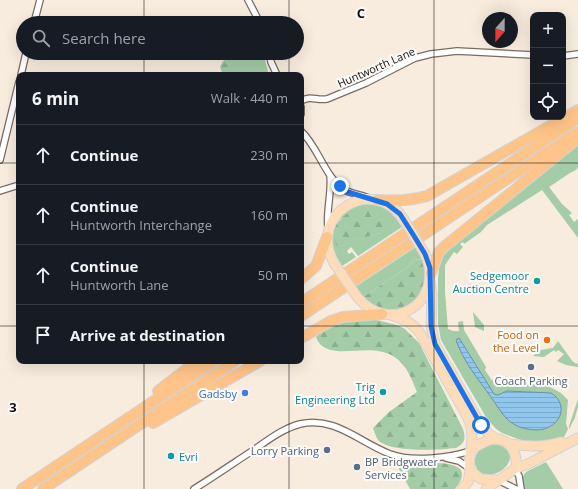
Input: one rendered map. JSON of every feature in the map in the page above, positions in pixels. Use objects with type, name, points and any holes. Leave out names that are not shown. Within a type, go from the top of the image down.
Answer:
[{"type":"highway","points":[[374,200],[402,201],[414,200],[427,196],[578,110]]},
{"type":"highway","points":[[304,301],[578,118]]},
{"type":"highway","points":[[304,314],[578,132]]},
{"type":"highway","points":[[430,278],[439,252],[444,247],[578,138]]},
{"type":"highway","points":[[304,276],[316,266],[328,234]]},
{"type":"highway","points":[[304,336],[331,321],[343,317],[386,314]]},
{"type":"highway","points":[[134,414],[156,393],[193,364]]},
{"type":"highway","points":[[22,489],[209,364]]},
{"type":"highway","points":[[43,489],[230,364]]},
{"type":"highway","points":[[114,442],[139,431],[255,364]]},
{"type":"main road","points":[[462,489],[468,482],[470,469],[468,461],[471,450],[472,430],[470,422],[420,333],[413,324],[408,320],[370,309],[358,298],[334,263],[328,248],[328,234],[335,216],[342,208],[356,201],[374,200],[387,204],[395,209],[425,254],[429,262],[432,294],[431,326],[435,344],[481,425],[489,434],[508,444],[530,447],[554,445],[578,434]]},
{"type":"main road","points":[[386,314],[403,312],[418,304],[424,296],[430,278]]},
{"type":"main road","points":[[486,489],[516,468],[526,465],[578,438]]},
{"type":"main road","points":[[471,450],[484,442],[496,439]]},
{"type":"main road","points":[[508,444],[516,455],[516,468]]},
{"type":"main road","points":[[470,469],[481,479],[498,480]]},
{"type":"street","points":[[36,16],[40,0]]},
{"type":"street","points":[[248,0],[256,16]]},
{"type":"street","name":"Huntworth Lane","points":[[304,100],[311,97],[322,100],[327,99],[366,83],[415,58],[431,54],[457,51],[530,55]]},
{"type":"street","points":[[566,56],[578,54]]},
{"type":"street","points":[[22,72],[24,60]]},
{"type":"street","points":[[270,60],[276,72]]},
{"type":"street","points":[[0,160],[16,94]]},
{"type":"street","points":[[304,135],[330,174],[343,190],[374,200]]},
{"type":"street","points":[[328,234],[331,188],[330,174]]},
{"type":"street","points":[[0,191],[16,185]]},
{"type":"street","points":[[194,489],[277,434],[300,424],[319,423],[332,425],[350,433],[376,448],[395,455],[416,458],[443,457],[471,450]]},
{"type":"street","points":[[443,457],[459,461],[470,469]]},
{"type":"street","points":[[516,468],[521,489]]},
{"type":"street","points":[[498,480],[516,489]]},
{"type":"green space","points":[[224,60],[265,60],[268,72],[222,72],[220,67]]},
{"type":"green space","points":[[223,61],[229,67],[229,72],[222,72],[221,64]]},
{"type":"green space","points":[[578,144],[578,167],[576,170],[549,187],[562,204],[572,213],[569,215],[574,222],[578,219],[578,238],[542,190],[487,225],[481,232],[464,244],[463,242],[460,244],[463,247],[457,254],[454,252],[445,265],[445,292],[448,329],[459,331],[458,322],[463,321],[464,330],[486,367],[485,370],[491,379],[497,384],[541,384],[561,393],[568,400],[566,424],[568,429],[564,437],[543,443],[521,440],[502,433],[495,428],[486,417],[441,340],[438,324],[438,278],[440,260],[454,243]],"holes":[[[458,348],[494,394],[498,395],[507,391],[551,393],[554,424],[546,429],[535,429],[508,420]]]},
{"type":"green space","points":[[369,203],[388,210],[402,227],[358,256],[351,247],[347,251],[349,254],[352,252],[356,257],[342,266],[333,248],[332,238],[334,227],[341,247],[349,241],[381,233],[341,218],[334,226],[336,221],[352,207]]},
{"type":"green space","points":[[361,206],[378,211],[389,225],[381,233],[350,241],[341,247],[336,245],[334,227],[346,215]]},
{"type":"green space","points":[[416,247],[422,260],[415,259],[408,267],[363,297],[355,287]]},
{"type":"green space","points":[[415,259],[422,260],[425,282],[419,295],[408,306],[401,309],[388,310],[375,306],[363,297],[408,267]]},
{"type":"green space","points":[[473,312],[484,325],[484,331],[475,327]]},
{"type":"green space","points":[[351,319],[376,320],[397,325],[405,329],[419,343],[463,429],[464,440],[461,444],[456,448],[415,450],[393,447],[378,440],[373,428],[389,412],[417,392],[409,374],[400,361],[387,353],[366,350],[337,351],[328,349],[321,345],[316,337],[327,327]]},
{"type":"green space","points":[[558,341],[573,362],[576,364],[578,363],[578,367],[566,365],[557,361],[564,354],[558,350],[556,352],[554,350],[544,357],[533,356],[541,350],[553,348]]},
{"type":"green space","points":[[578,399],[578,407],[575,418],[569,429],[569,426]]},
{"type":"green space","points":[[491,444],[501,446],[508,450],[510,456],[509,462],[499,472],[482,474],[475,465],[476,456],[481,449]]},
{"type":"green space","points":[[546,462],[563,489],[525,489],[523,480],[524,474]]},
{"type":"green space","points":[[432,463],[450,464],[459,468],[462,477],[455,489],[410,489],[399,469],[399,465],[419,465]]},
{"type":"water","points":[[459,338],[494,394],[498,395],[507,391],[551,393],[556,397],[561,406],[560,416],[557,421],[547,428],[535,430],[515,425],[505,417],[467,363],[456,340]]},
{"type":"place","name":"Sedgemoor Auction Centre","points":[[537,281]]},
{"type":"place","name":"Food on the Level","points":[[547,340]]},
{"type":"place","name":"Coach Parking","points":[[531,367]]},
{"type":"place","name":"Trig Engineering Ltd","points":[[383,392]]},
{"type":"place","name":"Gadsby","points":[[245,393]]},
{"type":"place","name":"Lorry Parking","points":[[327,450]]},
{"type":"place","name":"Evri","points":[[171,456]]},
{"type":"place","name":"BP Bridgwater Services","points":[[357,467]]},
{"type":"route","points":[[340,186],[343,190],[377,200],[395,209],[400,214],[425,254],[429,262],[431,273],[431,326],[435,344],[481,425]]}]
